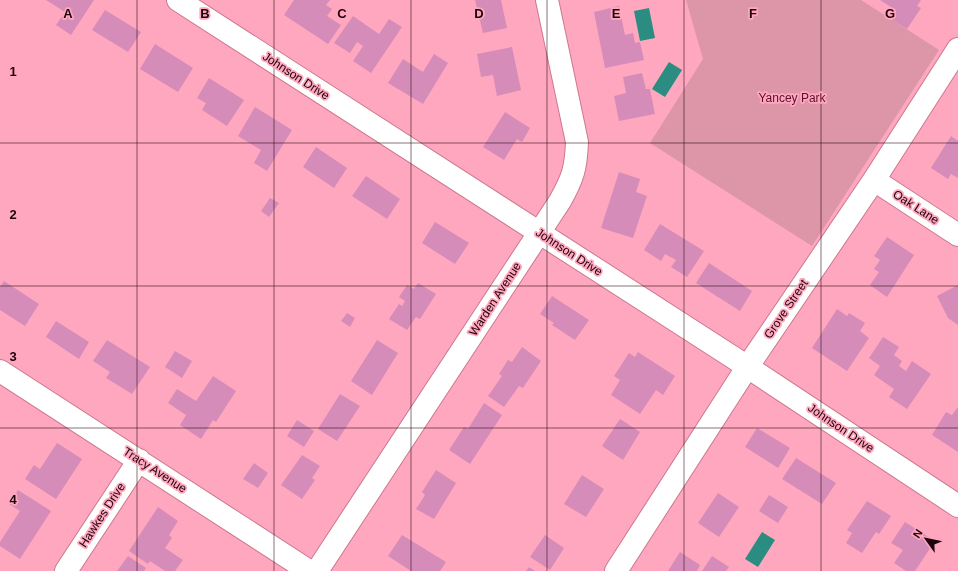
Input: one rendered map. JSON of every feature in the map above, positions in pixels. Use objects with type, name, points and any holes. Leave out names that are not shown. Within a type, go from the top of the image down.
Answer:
[{"type":"street","name":"Johnson Drive","points":[[178,0],[748,366],[958,506]]},
{"type":"street","name":"Warden Avenue","points":[[317,571],[570,183],[576,163],[577,142],[547,0]]},
{"type":"street","name":"Grove Street","points":[[616,571],[748,366],[874,180],[958,49]]},
{"type":"street","name":"Oak Lane","points":[[874,180],[958,235]]},
{"type":"street","name":"Tracy Avenue","points":[[0,371],[309,571]]},
{"type":"street","name":"Hawkes Drive","points":[[66,571],[139,460]]},
{"type":"green space","name":"Yancey Park","points":[[686,0],[861,0],[939,50],[812,246],[650,143],[703,59]]},
{"type":"shaded area","points":[[649,8],[655,38],[640,41],[634,11]]},
{"type":"shaded area","points":[[669,62],[682,70],[665,97],[652,89]]},
{"type":"shaded area","points":[[762,532],[775,540],[758,567],[745,559]]},
{"type":"building","points":[[46,0],[94,0],[71,35],[56,25],[65,12]]},
{"type":"building","points":[[294,0],[330,0],[326,5],[332,9],[327,16],[341,25],[328,44],[284,15]]},
{"type":"building","points":[[475,0],[501,0],[507,28],[483,33]]},
{"type":"building","points":[[880,0],[921,0],[917,6],[921,8],[907,29],[889,18],[894,9]]},
{"type":"building","points":[[619,6],[625,35],[633,33],[635,43],[640,42],[644,60],[605,68],[594,12]]},
{"type":"building","points":[[105,10],[141,32],[128,52],[92,30]]},
{"type":"building","points":[[353,16],[379,34],[389,19],[402,27],[371,73],[353,61],[363,46],[357,42],[350,53],[334,43]]},
{"type":"building","points":[[155,44],[193,68],[178,92],[140,69]]},
{"type":"building","points":[[512,47],[521,90],[497,96],[493,75],[481,77],[477,54]]},
{"type":"building","points":[[434,54],[448,63],[423,104],[388,83],[403,59],[423,72]]},
{"type":"building","points":[[642,73],[646,89],[650,89],[655,114],[619,121],[614,96],[626,93],[623,77]]},
{"type":"building","points":[[209,78],[244,100],[227,126],[202,110],[206,103],[197,98]]},
{"type":"building","points":[[255,107],[292,130],[267,171],[254,163],[261,150],[238,136]]},
{"type":"building","points":[[505,112],[530,128],[522,142],[517,139],[504,160],[483,147]]},
{"type":"building","points":[[951,136],[958,141],[958,178],[951,174],[948,179],[931,168]]},
{"type":"building","points":[[316,147],[347,168],[334,188],[303,167]]},
{"type":"building","points":[[619,172],[640,179],[636,192],[647,196],[633,238],[601,228]]},
{"type":"building","points":[[366,176],[400,199],[387,219],[352,196]]},
{"type":"building","points":[[270,198],[279,203],[269,217],[261,211]]},
{"type":"building","points":[[435,222],[469,243],[455,264],[422,243]]},
{"type":"building","points":[[660,224],[704,251],[687,277],[671,267],[676,260],[665,254],[661,261],[644,250]]},
{"type":"building","points":[[887,237],[914,255],[887,297],[870,285],[879,272],[874,269],[880,260],[874,256]]},
{"type":"building","points":[[709,263],[752,291],[740,311],[696,283]]},
{"type":"building","points":[[4,281],[39,304],[25,326],[0,310],[0,287]]},
{"type":"building","points":[[418,283],[436,294],[420,319],[416,317],[407,330],[389,319],[399,304],[402,306],[405,301],[399,297],[407,285],[414,289]]},
{"type":"building","points":[[958,285],[958,325],[948,318],[937,296]]},
{"type":"building","points":[[552,296],[589,320],[575,340],[552,325],[554,323],[540,314]]},
{"type":"building","points":[[837,309],[847,316],[849,313],[865,323],[860,331],[869,338],[847,371],[812,348]]},
{"type":"building","points":[[347,313],[355,318],[350,327],[341,321]]},
{"type":"building","points":[[56,321],[89,342],[79,359],[46,337]]},
{"type":"building","points":[[883,337],[899,347],[894,355],[902,361],[899,366],[906,371],[912,361],[931,374],[907,409],[889,397],[894,389],[874,375],[880,366],[869,358]]},
{"type":"building","points":[[107,340],[150,367],[132,394],[106,378],[110,372],[93,361]]},
{"type":"building","points":[[377,340],[398,353],[372,395],[351,381]]},
{"type":"building","points":[[522,347],[541,361],[523,388],[519,386],[504,407],[488,396],[502,376],[499,374],[508,360],[512,362]]},
{"type":"building","points":[[175,351],[192,361],[182,378],[165,367]]},
{"type":"building","points":[[638,352],[675,376],[663,395],[656,390],[640,414],[611,395],[620,380],[614,376],[629,353],[635,357]]},
{"type":"building","points":[[213,376],[236,391],[216,422],[213,420],[201,439],[180,425],[186,415],[168,403],[177,389],[196,401]]},
{"type":"building","points":[[340,394],[360,406],[337,441],[318,429]]},
{"type":"building","points":[[484,403],[502,415],[470,464],[449,450],[464,427],[468,429]]},
{"type":"building","points":[[958,407],[958,452],[932,435],[946,412],[952,415]]},
{"type":"building","points":[[620,419],[640,432],[623,460],[602,446]]},
{"type":"building","points":[[297,420],[314,431],[304,447],[287,436]]},
{"type":"building","points":[[757,428],[790,448],[778,468],[745,447]]},
{"type":"building","points":[[57,443],[82,459],[56,499],[25,479],[34,465],[40,469]]},
{"type":"building","points":[[302,455],[320,466],[312,478],[315,480],[302,499],[281,485]]},
{"type":"building","points":[[796,458],[836,483],[822,504],[782,479]]},
{"type":"building","points":[[254,463],[268,473],[258,488],[243,479]]},
{"type":"building","points":[[436,470],[456,483],[434,519],[416,509],[425,495],[422,492]]},
{"type":"building","points":[[582,475],[604,489],[586,517],[564,504]]},
{"type":"building","points":[[18,490],[51,511],[20,559],[0,546],[0,542],[20,511],[9,504]]},
{"type":"building","points":[[718,493],[739,507],[719,537],[698,523]]},
{"type":"building","points":[[769,495],[788,507],[778,523],[759,511]]},
{"type":"building","points":[[867,501],[891,516],[879,534],[876,532],[862,553],[846,543],[852,533],[847,530]]},
{"type":"building","points":[[158,507],[178,521],[169,535],[172,538],[165,548],[183,560],[175,571],[165,571],[150,561],[148,564],[129,551]]},
{"type":"building","points":[[905,522],[935,541],[915,571],[906,571],[894,563],[903,550],[891,543]]},
{"type":"building","points":[[402,535],[446,562],[440,571],[411,571],[388,556]]},
{"type":"building","points":[[545,535],[564,548],[550,570],[530,557]]},
{"type":"building","points":[[680,552],[700,565],[697,571],[668,571]]},
{"type":"building","points":[[128,556],[146,568],[144,571],[117,571]]},
{"type":"building","points":[[712,556],[729,567],[726,571],[702,571]]},
{"type":"building","points":[[529,567],[535,571],[526,571]]}]
